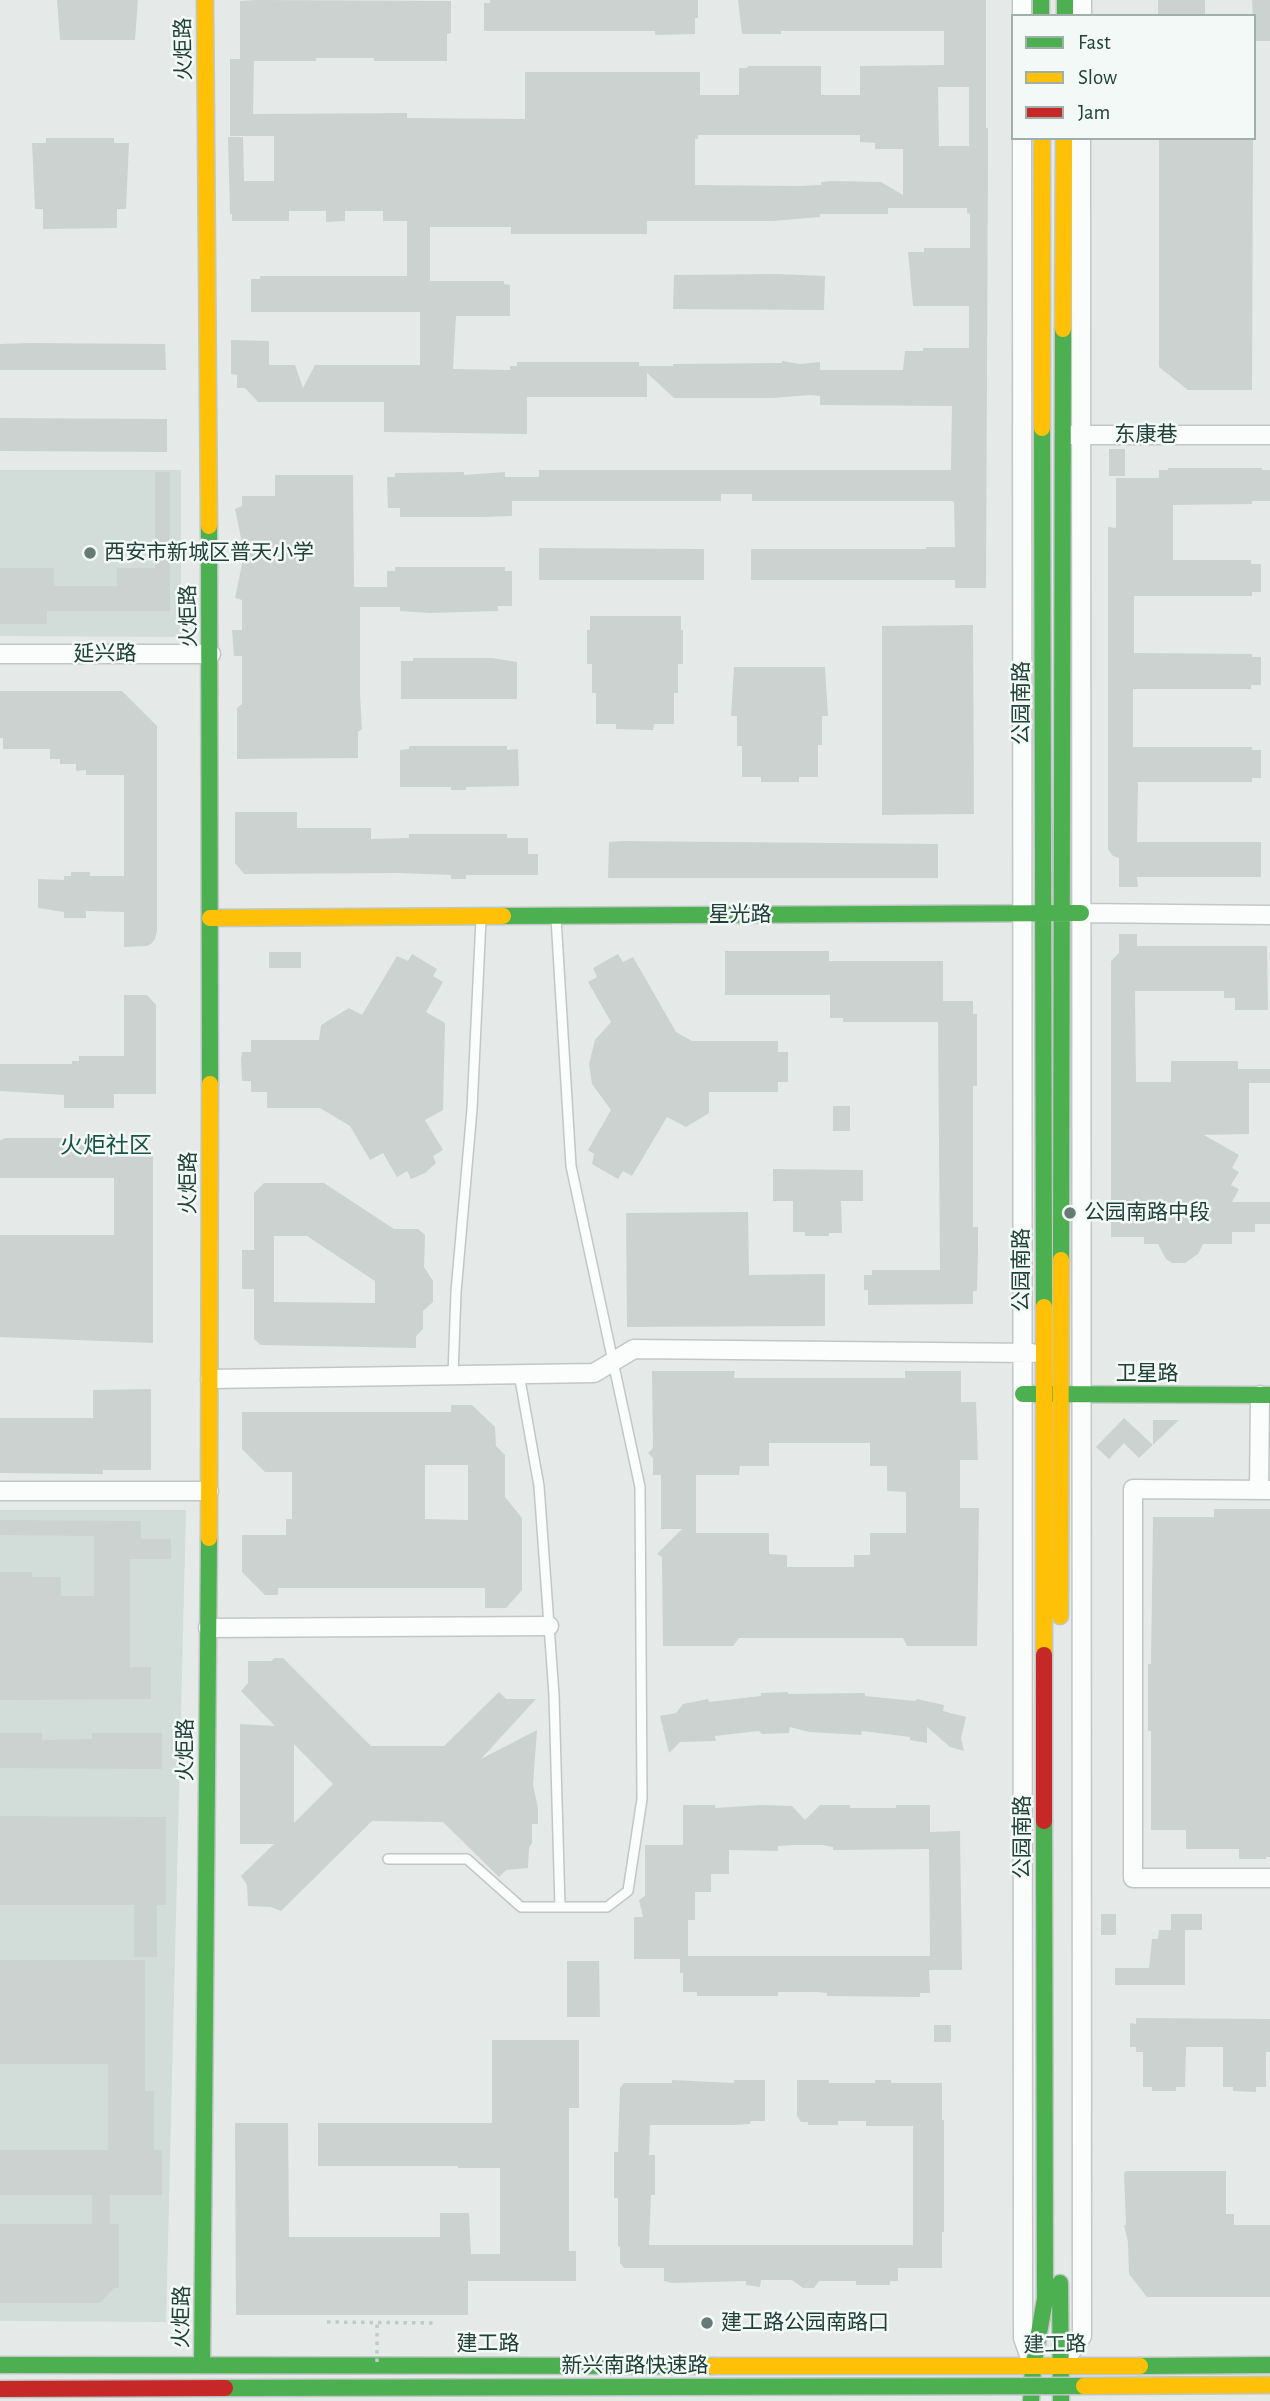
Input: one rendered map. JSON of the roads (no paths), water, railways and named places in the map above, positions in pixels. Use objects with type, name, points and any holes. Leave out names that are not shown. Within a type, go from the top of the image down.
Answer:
[{"type":"main road","name":"火炬路","points":[[202,2365],[210,1379],[211,654],[205,0]]},
{"type":"main road","name":"公园南路","points":[[1031,2401],[1033,2367],[1045,2299],[1042,140]]},
{"type":"main road","name":"公园南路","points":[[1060,1630],[1062,913],[1072,435],[1064,140]]},
{"type":"main road","name":"星光路","points":[[210,919],[1081,913]]},
{"type":"main road","name":"卫星路","points":[[1023,1394],[1265,1395]]},
{"type":"main road","name":"公园南路","points":[[1060,1840],[1061,2401]]},
{"type":"main road","name":"建工路","points":[[0,2365],[1270,2365]]},
{"type":"main road","name":"新兴南路快速路","points":[[0,2389],[1270,2385]]},
{"type":"street","points":[[1022,140],[1023,2338],[1033,2367]]},
{"type":"street","points":[[1060,2367],[1082,2336],[1081,913],[1072,435],[1081,140]]},
{"type":"street","name":"东康巷","points":[[1023,436],[1270,435]]},
{"type":"street","name":"延兴路","points":[[0,654],[211,654]]},
{"type":"street","name":"星光路","points":[[1081,913],[1270,915]]},
{"type":"street","points":[[210,1379],[594,1373],[634,1349],[1042,1353]]},
{"type":"street","points":[[1265,1395],[1264,1490],[1133,1489],[1133,1878],[1270,1878]]},
{"type":"street","points":[[0,1491],[209,1491]]},
{"type":"street","points":[[208,1628],[550,1626]]},
{"type":"lane","points":[[388,1858],[467,1858],[521,1907],[607,1907],[628,1891],[642,1799],[640,1487],[570,1166],[556,916]]},
{"type":"lane","points":[[453,1375],[456,1292],[472,1109],[481,917]]},
{"type":"lane","points":[[520,1374],[540,1486],[554,1695],[560,1907]]},
{"type":"place","name":"西安市新城区普天小学","points":[[90,553]]},
{"type":"place","name":"公园南路中段","points":[[1070,1213]]},
{"type":"place","name":"建工路公园南路口","points":[[707,2323]]},
{"type":"district","name":"火炬社区","points":[[106,1146]]}]
